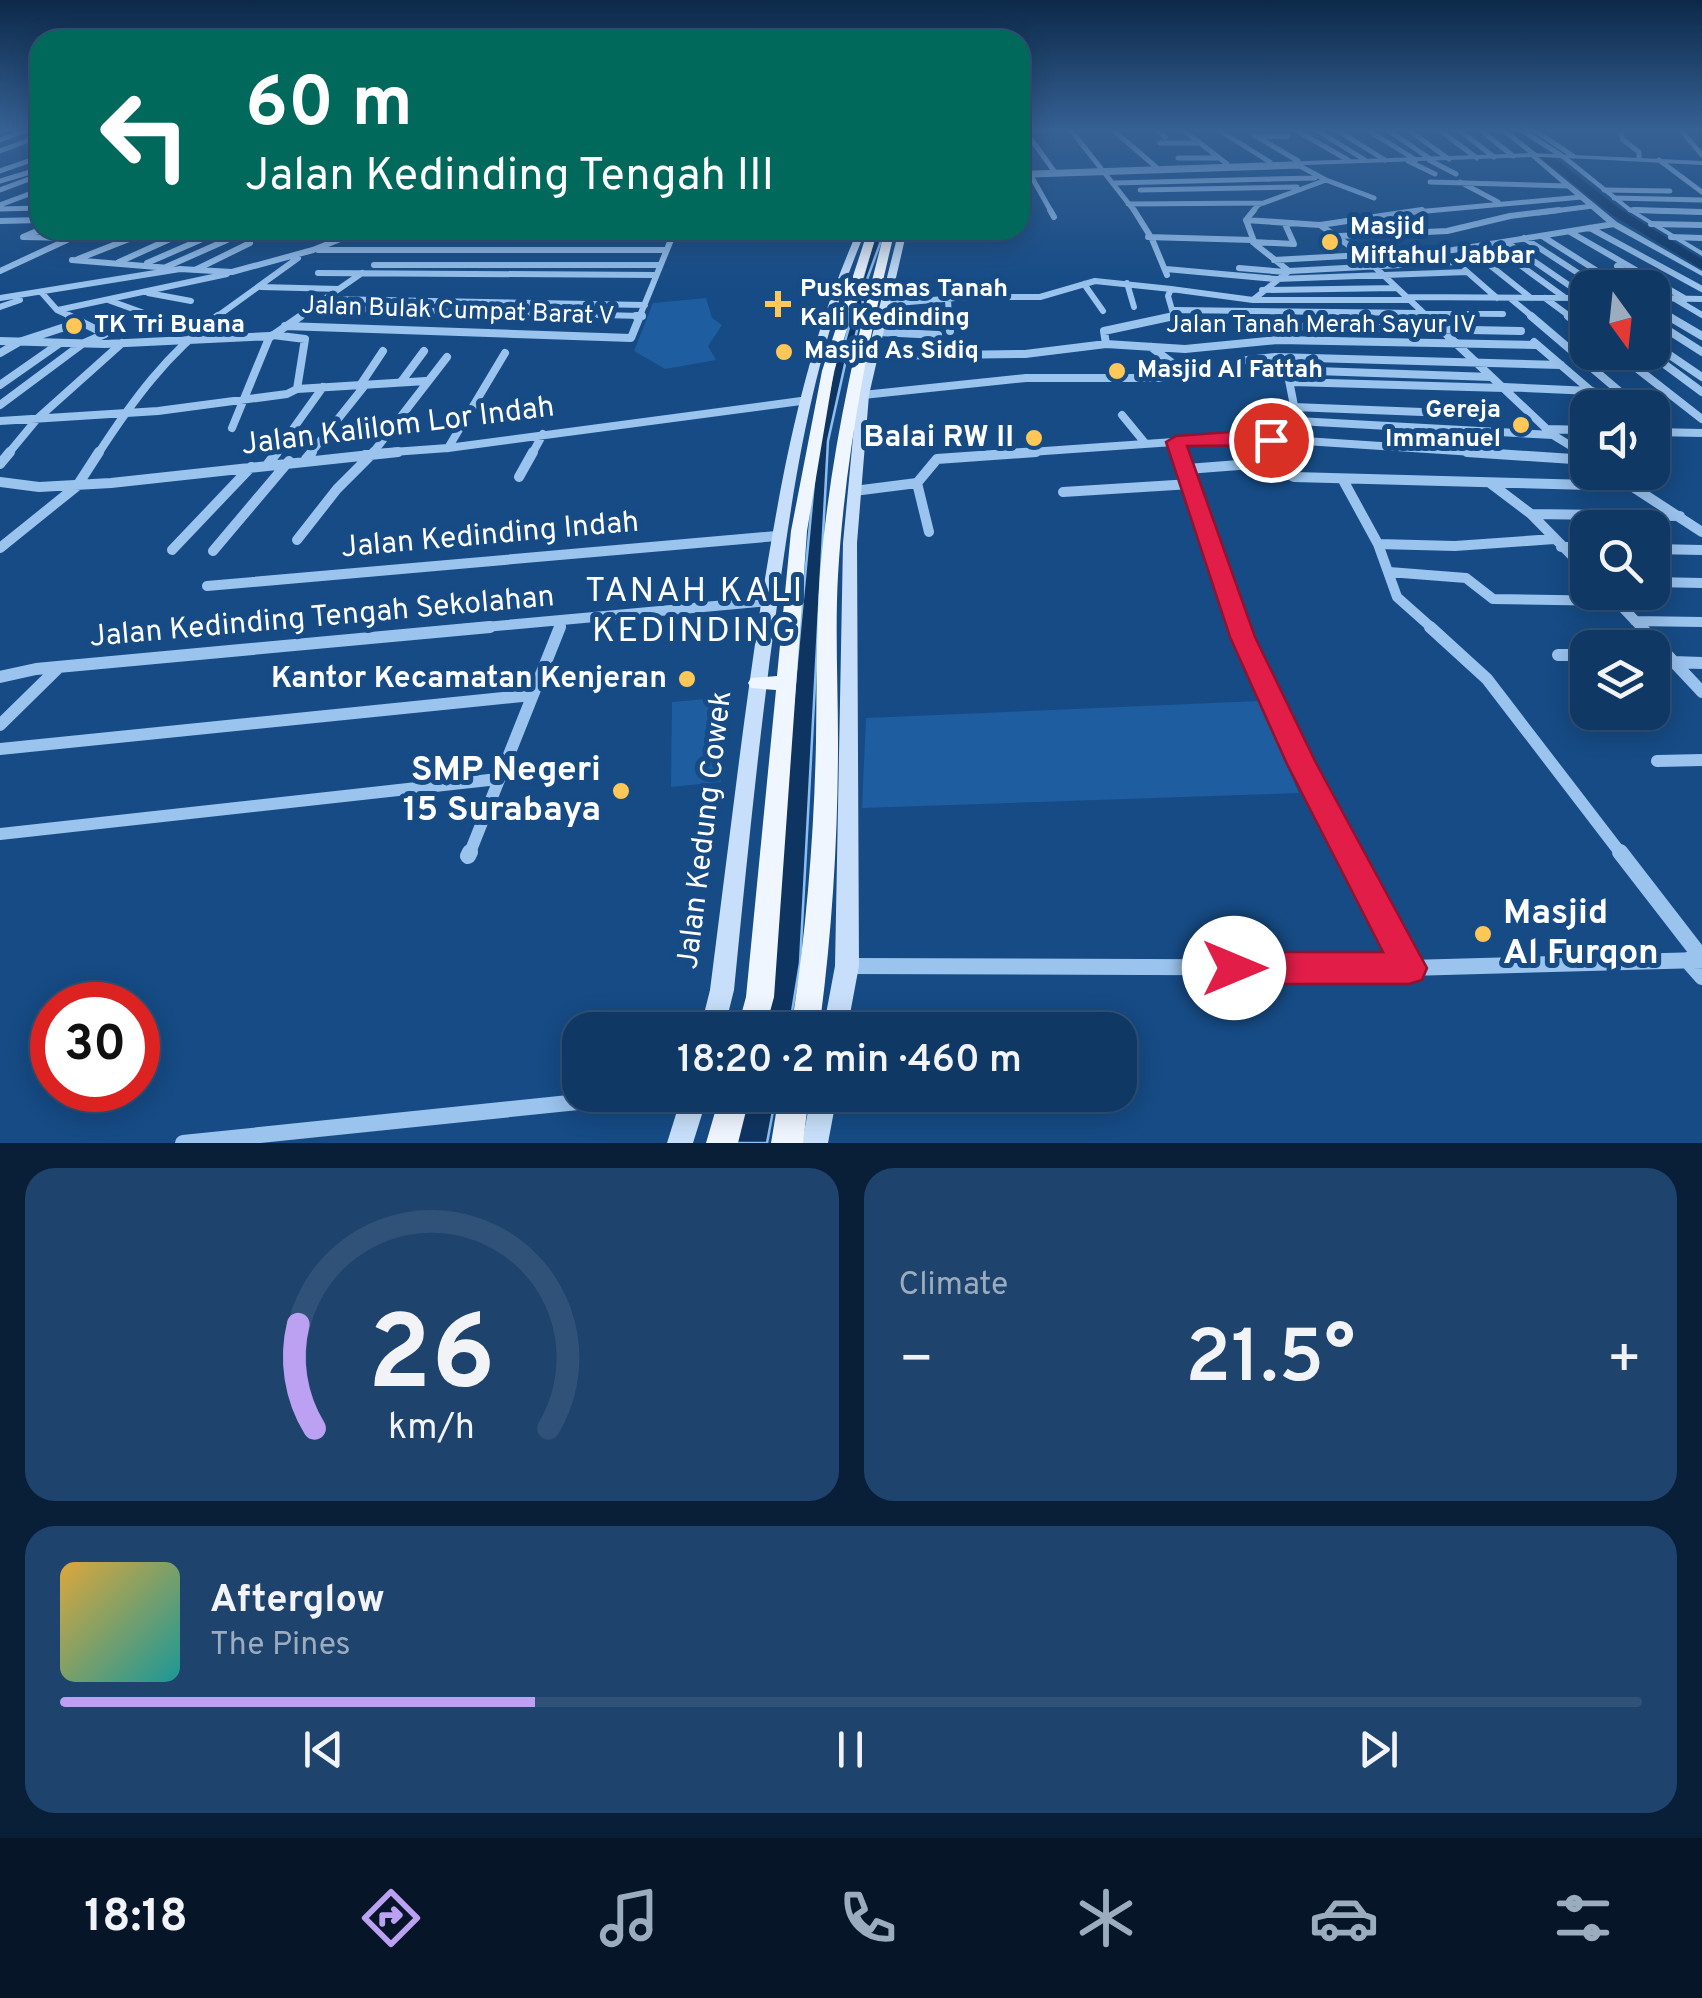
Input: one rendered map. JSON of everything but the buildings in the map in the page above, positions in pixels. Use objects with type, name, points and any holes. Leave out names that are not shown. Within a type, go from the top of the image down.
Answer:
[{"type":"highway","name":"Jalan Kedung Cowek","points":[[808,1012],[817,955],[828,577],[842,439],[872,240]]},
{"type":"highway","name":"Jalan Kedung Cowek","points":[[756,1012],[799,531],[828,371],[828,338],[863,299],[886,240]]},
{"type":"highway","points":[[828,577],[850,576]]},
{"type":"highway","points":[[758,683],[785,683]]},
{"type":"highway","points":[[722,1143],[730,1112]]},
{"type":"highway","points":[[787,1143],[792,1112]]},
{"type":"main road","name":"Jalan Kedung Cowek","points":[[716,1012],[777,536],[802,401],[828,338],[859,240]]},
{"type":"main road","name":"Jalan Kedung Cowek","points":[[839,1012],[847,966],[854,491],[863,395],[880,332],[863,299],[897,240]]},
{"type":"main road","points":[[680,1143],[690,1112]]},
{"type":"main road","points":[[815,1143],[821,1112]]},
{"type":"street","points":[[1032,182],[1054,217]]},
{"type":"street","points":[[874,356],[1025,354],[1106,344],[1104,332],[1172,317],[1175,310],[1168,296],[1166,269],[1113,182]]},
{"type":"street","points":[[1233,182],[1240,188]]},
{"type":"street","points":[[1246,220],[1258,205],[1314,182]]},
{"type":"street","points":[[1333,182],[1374,198]]},
{"type":"street","points":[[1464,182],[1499,202]]},
{"type":"street","points":[[1490,182],[1569,186]]},
{"type":"street","points":[[1565,182],[1614,224],[1702,274]]},
{"type":"street","points":[[1594,182],[1651,224],[1701,253]]},
{"type":"street","points":[[1495,183],[1561,209]]},
{"type":"street","points":[[26,195],[30,185]]},
{"type":"street","points":[[1118,190],[1300,187]]},
{"type":"street","points":[[1604,190],[1670,191]]},
{"type":"street","points":[[4,196],[26,195]]},
{"type":"street","points":[[4,196],[26,195]]},
{"type":"street","points":[[4,196],[30,199]]},
{"type":"street","points":[[1,217],[4,196]]},
{"type":"street","points":[[1246,220],[1320,224],[1499,202],[1582,197]]},
{"type":"street","points":[[1614,198],[1702,200]]},
{"type":"street","points":[[1128,204],[1266,202]]},
{"type":"street","points":[[1339,236],[1447,230],[1592,206]]},
{"type":"street","points":[[1630,210],[1702,212]]},
{"type":"street","points":[[1,217],[29,214]]},
{"type":"street","points":[[17,220],[29,214]]},
{"type":"street","points":[[1,217],[30,217]]},
{"type":"street","points":[[1,217],[30,217]]},
{"type":"street","points":[[1,217],[30,218]]},
{"type":"street","points":[[1246,220],[1253,241],[1288,271]]},
{"type":"street","points":[[1148,237],[1294,244],[1284,224]]},
{"type":"street","points":[[1320,224],[1360,254],[1550,432],[1570,446]]},
{"type":"street","points":[[1274,260],[1467,248],[1614,224]]},
{"type":"street","points":[[1651,224],[1702,225]]},
{"type":"street","points":[[1590,228],[1702,289]]},
{"type":"street","points":[[1570,231],[1686,299]]},
{"type":"street","points":[[1560,233],[1702,315]]},
{"type":"street","points":[[1541,236],[1595,270]]},
{"type":"street","points":[[1671,237],[1702,238]]},
{"type":"street","points":[[1524,238],[1573,270]]},
{"type":"street","points":[[0,271],[68,240]]},
{"type":"street","points":[[130,240],[72,261],[180,270]]},
{"type":"street","points":[[113,264],[167,240]]},
{"type":"street","points":[[141,266],[200,240]]},
{"type":"street","points":[[166,267],[227,240]]},
{"type":"street","points":[[57,310],[232,272],[338,240]]},
{"type":"street","points":[[232,428],[271,336],[410,240]]},
{"type":"street","points":[[314,308],[642,316],[670,240]]},
{"type":"street","points":[[1505,241],[1570,286]]},
{"type":"street","points":[[194,270],[250,243]]},
{"type":"street","points":[[1491,244],[1569,298]]},
{"type":"street","points":[[1467,248],[1531,298]]},
{"type":"street","points":[[0,548],[77,486],[124,414],[185,340],[310,251],[666,250]]},
{"type":"street","points":[[1239,268],[1288,271],[1455,262],[1498,298]]},
{"type":"street","points":[[374,265],[660,265]]},
{"type":"street","points":[[1166,269],[1276,280],[1467,272]]},
{"type":"street","points":[[0,298],[180,270],[232,272]]},
{"type":"street","points":[[1253,300],[1288,271]]},
{"type":"street","points":[[318,274],[656,276]]},
{"type":"street","points":[[863,299],[1040,298],[1095,281],[1253,300],[1569,298]]},
{"type":"street","points":[[1127,283],[1134,307]]},
{"type":"street","points":[[180,284],[197,290]]},
{"type":"street","points":[[1084,284],[1103,311]]},
{"type":"street","points":[[260,287],[340,289]]},
{"type":"street","points":[[1262,290],[1396,288]]},
{"type":"street","points":[[143,292],[191,301]]},
{"type":"street","points":[[0,307],[38,294]]},
{"type":"street","points":[[0,404],[82,344],[105,334],[77,323],[38,294]]},
{"type":"street","points":[[1040,298],[1052,309]]},
{"type":"street","points":[[1484,298],[1591,390]]},
{"type":"street","points":[[1511,298],[1618,390]]},
{"type":"street","points":[[1545,298],[1570,317]]},
{"type":"street","points":[[1673,298],[1702,299]]},
{"type":"street","points":[[106,299],[144,314]]},
{"type":"street","points":[[326,299],[645,305]]},
{"type":"street","points":[[948,300],[950,331]]},
{"type":"street","points":[[1175,310],[1503,314]]},
{"type":"street","name":"Jalan Bulak Cumpat Barat V","points":[[286,326],[628,338],[642,316]]},
{"type":"street","points":[[1670,317],[1702,336]]},
{"type":"street","points":[[0,353],[19,342],[77,323]]},
{"type":"street","points":[[1270,326],[1524,333]]},
{"type":"street","points":[[880,332],[938,334]]},
{"type":"street","points":[[1670,332],[1702,352]]},
{"type":"street","points":[[0,341],[82,344],[271,336],[304,339],[297,389]]},
{"type":"street","name":"Jalan Tanah Merah Sayur IV","points":[[1106,344],[1185,349],[1278,340],[1536,345]]},
{"type":"street","points":[[0,386],[60,343]]},
{"type":"street","points":[[0,464],[36,420],[122,343]]},
{"type":"street","points":[[1150,347],[1174,365]]},
{"type":"street","points":[[306,459],[364,384],[383,351]]},
{"type":"street","points":[[401,382],[424,351]]},
{"type":"street","points":[[448,448],[506,353]]},
{"type":"street","points":[[1670,355],[1702,377]]},
{"type":"street","points":[[297,540],[372,454],[447,356]]},
{"type":"street","points":[[1238,361],[1275,357],[1561,365]]},
{"type":"street","points":[[1670,368],[1702,392]]},
{"type":"street","points":[[1491,376],[1288,369],[1297,421],[1570,431]]},
{"type":"street","points":[[1639,370],[1702,419]]},
{"type":"street","points":[[863,395],[1026,378],[1165,378]]},
{"type":"street","points":[[0,421],[124,414],[242,400],[297,389],[426,382]]},
{"type":"street","points":[[1292,382],[1570,390]]},
{"type":"street","points":[[268,464],[323,387]]},
{"type":"street","name":"Jalan Kalilom Lor Indah","points":[[0,482],[77,486],[306,459],[448,448],[802,401]]},
{"type":"street","points":[[1293,407],[1474,414]]},
{"type":"street","points":[[1122,415],[1145,443]]},
{"type":"street","points":[[1670,432],[1702,434]]},
{"type":"street","points":[[519,477],[543,434]]},
{"type":"street","points":[[854,491],[917,483],[937,459],[1244,437],[1570,458]]},
{"type":"street","points":[[1176,442],[1242,637],[1302,764],[1409,968]]},
{"type":"street","points":[[213,551],[290,462]]},
{"type":"street","points":[[1187,470],[1265,463],[1294,477],[1570,485]]},
{"type":"street","points":[[172,550],[251,466]]},
{"type":"street","points":[[1343,480],[1378,544],[1398,597],[1498,692],[1697,959],[1702,978]]},
{"type":"street","points":[[917,483],[928,532]]},
{"type":"street","points":[[1490,483],[1531,514],[1570,555]]},
{"type":"street","points":[[1062,492],[1191,484]]},
{"type":"street","points":[[1637,490],[1699,528]]},
{"type":"street","points":[[1531,514],[1680,516]]},
{"type":"street","name":"Jalan Kedinding Indah","points":[[207,586],[777,536]]},
{"type":"street","points":[[1378,544],[1570,545]]},
{"type":"street","points":[[1670,549],[1702,550]]},
{"type":"street","points":[[1389,572],[1466,578],[1493,599],[1570,597]]},
{"type":"street","points":[[1670,582],[1702,583]]},
{"type":"street","name":"Jalan Kedinding Tengah Sekolahan","points":[[0,677],[58,668],[769,601]]},
{"type":"street","points":[[1625,610],[1642,630]]},
{"type":"street","points":[[468,856],[562,621]]},
{"type":"street","points":[[1635,621],[1702,622]]},
{"type":"street","points":[[1558,655],[1570,655]]},
{"type":"street","points":[[1670,658],[1702,663]]},
{"type":"street","points":[[1670,663],[1702,692]]},
{"type":"street","points":[[0,725],[58,668]]},
{"type":"street","points":[[0,748],[532,695]]},
{"type":"street","points":[[1657,761],[1702,760]]},
{"type":"street","points":[[0,834],[498,779]]},
{"type":"street","points":[[847,966],[1409,968],[1697,959]]},
{"type":"street","points":[[184,1143],[562,1104]]},
{"type":"shaded area","points":[[873,240],[881,240],[862,293],[863,307],[853,346],[848,351],[828,441],[800,963],[792,1012],[764,1012],[818,440],[839,345],[844,345]]},
{"type":"shaded area","points":[[706,298],[712,318],[722,325],[708,346],[716,360],[665,369],[634,351],[653,303]]},
{"type":"shaded area","points":[[718,698],[721,782],[671,787],[672,702]]},
{"type":"shaded area","points":[[1258,701],[1299,793],[862,808],[866,718]]},
{"type":"shaded area","points":[[742,1112],[773,1112],[767,1143],[734,1143]]},
{"type":"waterway","points":[[1578,182],[1616,212],[1702,265]]},
{"type":"place","name":"Masjid Miftahul Jabbar","points":[[1330,242]]},
{"type":"place","name":"Puskesmas Tanah Kali Kedinding","points":[[778,304]]},
{"type":"place","name":"TK Tri Buana","points":[[74,326]]},
{"type":"place","name":"Masjid As Sidiq","points":[[784,352]]},
{"type":"place","name":"Masjid Al Fattah","points":[[1117,371]]},
{"type":"place","name":"Gereja Immanuel","points":[[1521,425]]},
{"type":"place","name":"Balai RW II","points":[[1034,438]]},
{"type":"place","name":"Kantor Kecamatan Kenjeran","points":[[687,679]]},
{"type":"place","name":"SMP Negeri 15 Surabaya","points":[[621,791]]},
{"type":"place","name":"Masjid Al Furqon","points":[[1483,934]]},
{"type":"district","name":"TANAH KALI KEDINDING","points":[[695,612]]},
{"type":"route","points":[[1234,968],[1409,968],[1302,764],[1242,637],[1176,442],[1244,437],[1271,440]]}]
